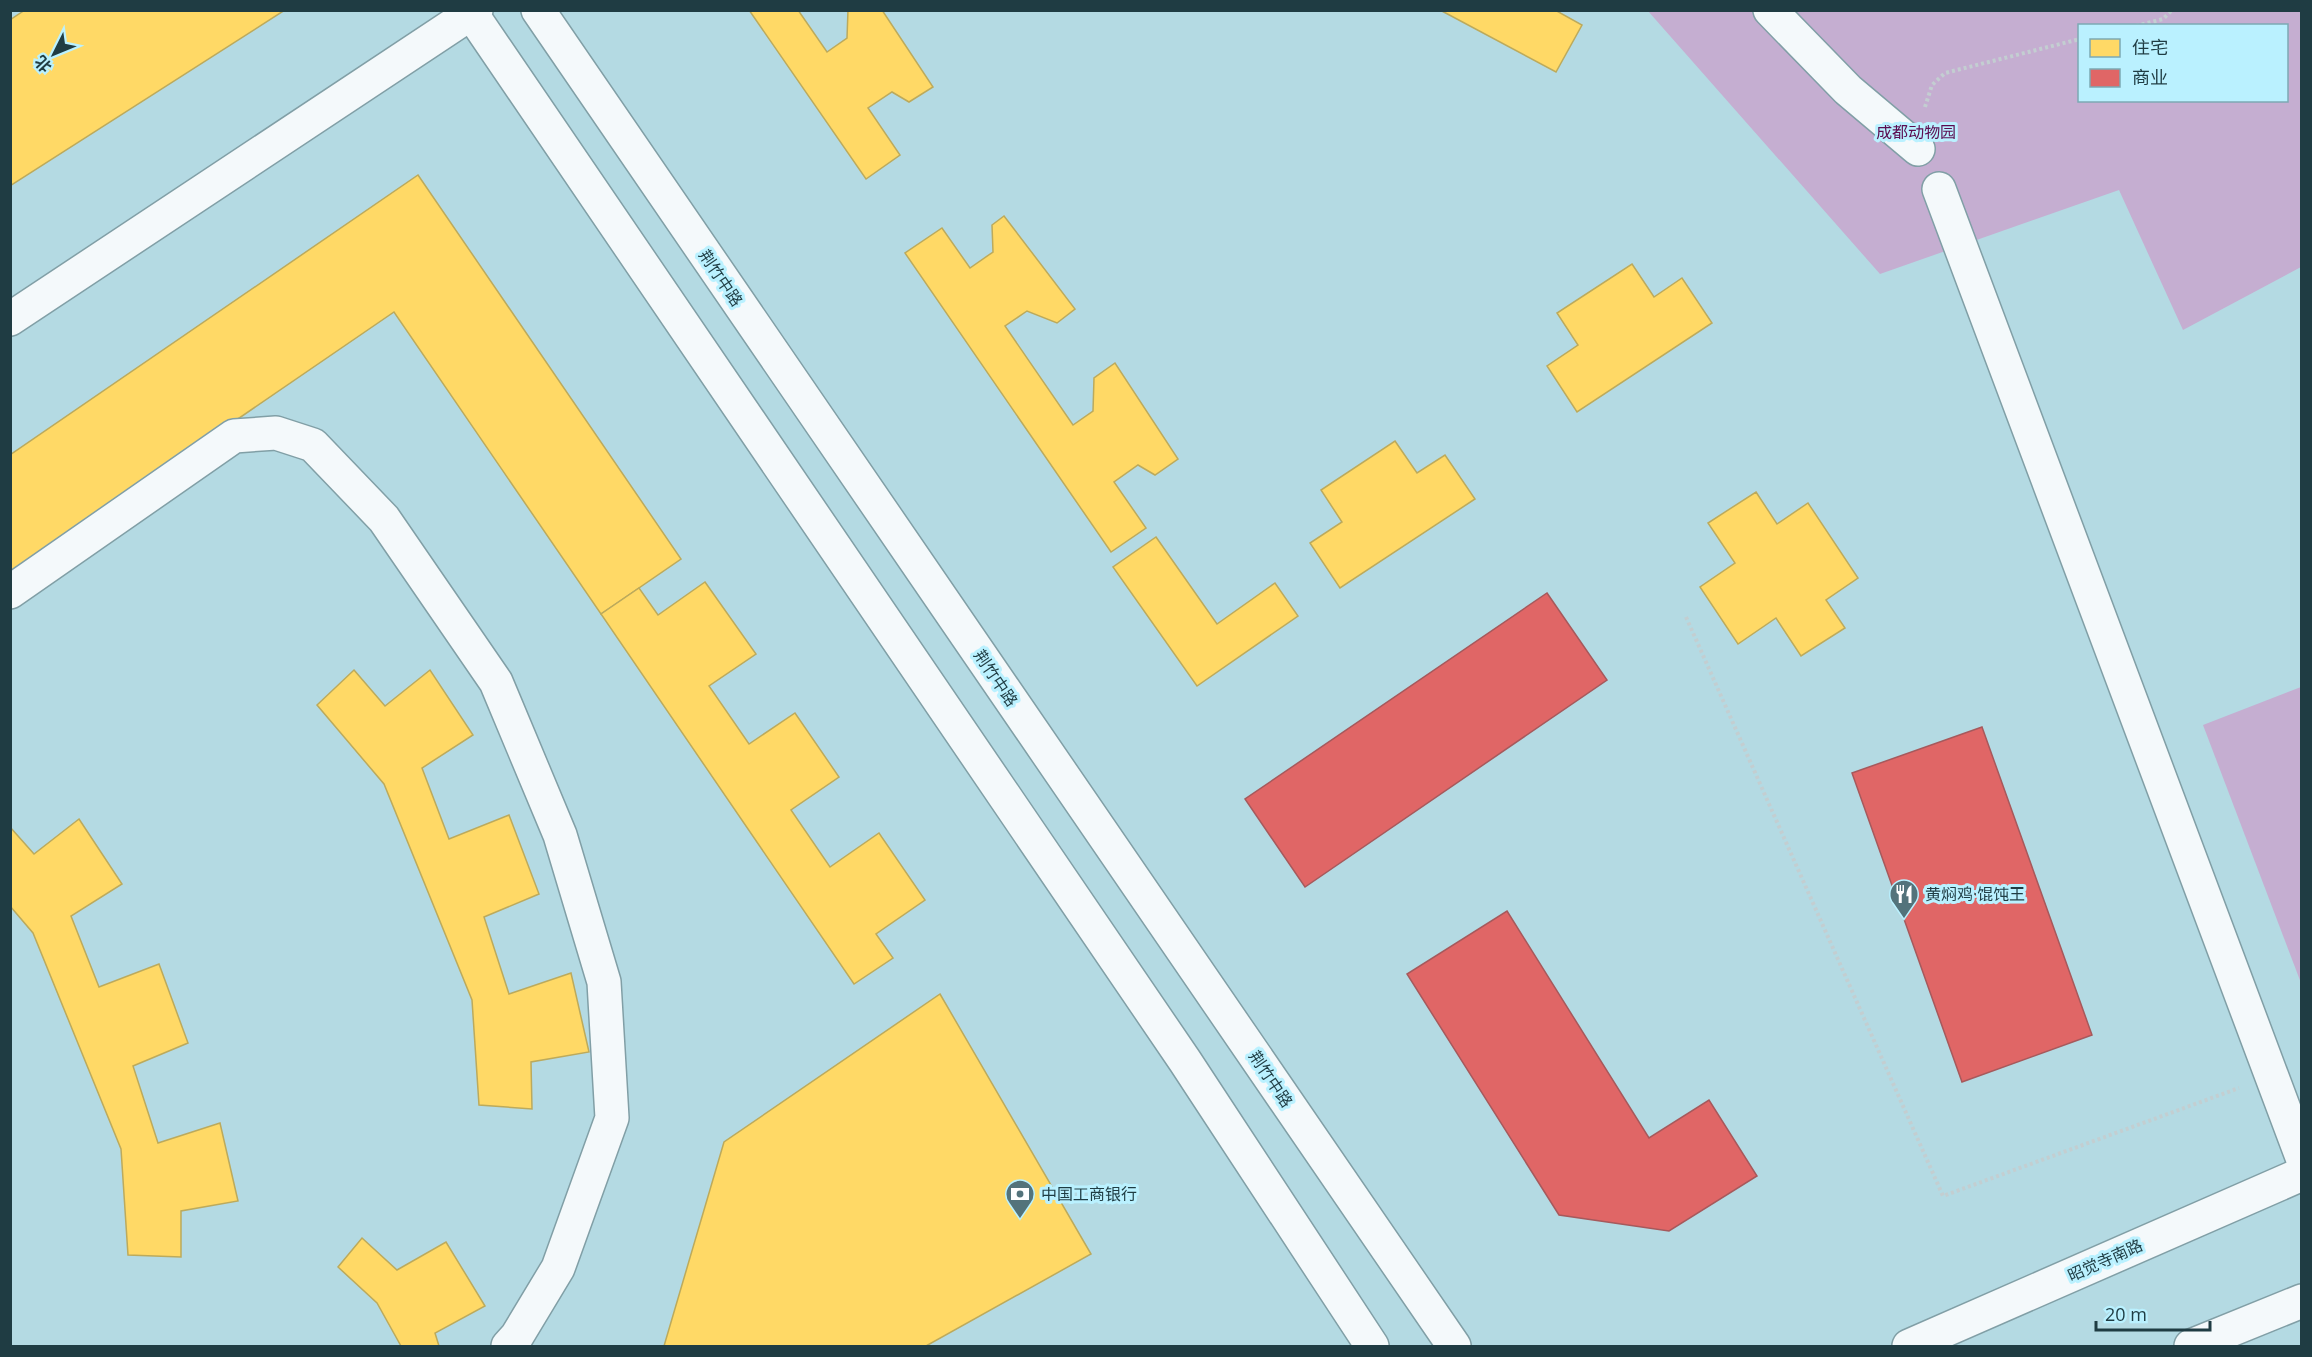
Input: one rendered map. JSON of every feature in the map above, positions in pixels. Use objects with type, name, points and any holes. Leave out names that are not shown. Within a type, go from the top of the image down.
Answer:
[{"type":"main road","name":"荆竹中路","points":[[538,10],[1454,1347]]},
{"type":"main road","points":[[1770,10],[1848,90],[1918,149]]},
{"type":"main road","points":[[10,319],[472,12],[1178,1051],[1372,1347]]},
{"type":"main road","points":[[1939,189],[2301,1158]]},
{"type":"main road","points":[[10,592],[234,436],[276,433],[313,445],[384,519],[496,682],[560,834],[604,982],[612,1118],[558,1268],[508,1347]]},
{"type":"main road","name":"昭觉寺南路","points":[[1910,1347],[2301,1174]]},
{"type":"main road","points":[[2191,1347],[2301,1300]]},
{"type":"path","points":[[2144,24],[2163,19],[2172,10]]},
{"type":"path","points":[[1918,149],[1926,103],[1932,85],[1945,73],[2078,39]]},
{"type":"path","points":[[1686,616],[1943,1196],[2271,1076]]},
{"type":"green space","name":"成都动物园","points":[[1648,11],[2301,11],[2301,267],[2183,330],[2119,190],[1880,274]]},
{"type":"green space","points":[[2301,687],[2301,983],[2203,725]]},
{"type":"building: 住宅","points":[[25,10],[285,10],[10,186],[10,20]]},
{"type":"building: 住宅","points":[[749,10],[798,10],[827,52],[847,38],[848,10],[882,10],[933,87],[909,102],[892,92],[868,108],[900,155],[866,179]]},
{"type":"building: 住宅","points":[[1440,10],[1555,10],[1582,25],[1556,72]]},
{"type":"building: 住宅","points":[[418,175],[681,559],[601,614],[394,312],[10,575],[10,455]]},
{"type":"building: 住宅","points":[[1004,216],[1075,309],[1057,323],[1027,311],[1005,326],[1073,425],[1093,411],[1094,378],[1115,363],[1178,459],[1155,475],[1138,465],[1114,482],[1146,528],[1111,552],[905,253],[942,228],[970,268],[993,252],[992,225]]},
{"type":"building: 住宅","points":[[1632,264],[1654,297],[1682,278],[1712,323],[1577,412],[1547,366],[1578,345],[1557,313]]},
{"type":"building: 住宅","points":[[1395,441],[1417,473],[1445,455],[1475,499],[1340,588],[1310,543],[1342,522],[1321,490]]},
{"type":"building: 住宅","points":[[1756,492],[1777,524],[1808,503],[1858,578],[1826,600],[1845,628],[1801,656],[1776,618],[1738,644],[1700,587],[1735,563],[1708,523]]},
{"type":"building: 住宅","points":[[1156,537],[1217,624],[1275,583],[1298,616],[1197,686],[1113,567]]},
{"type":"building: 住宅","points":[[705,582],[756,654],[709,686],[749,744],[795,713],[839,777],[791,810],[830,867],[879,833],[925,900],[876,934],[893,958],[854,984],[601,614],[639,588],[658,615]]},
{"type":"building: 住宅","points":[[354,670],[385,706],[430,670],[473,735],[422,768],[449,839],[509,815],[539,894],[484,917],[509,994],[571,973],[589,1052],[531,1062],[532,1109],[479,1105],[472,1000],[384,784],[317,705]]},
{"type":"building: 住宅","points":[[79,819],[122,884],[71,916],[99,987],[159,964],[188,1043],[133,1066],[158,1143],[220,1123],[238,1201],[181,1211],[181,1257],[128,1255],[121,1149],[33,933],[10,906],[10,827],[34,854]]},
{"type":"building: 住宅","points":[[940,994],[1091,1254],[926,1346],[664,1346],[724,1142]]},
{"type":"building: 住宅","points":[[362,1238],[397,1270],[446,1242],[485,1306],[435,1333],[439,1346],[401,1346],[377,1303],[338,1267]]},
{"type":"building: 商业","points":[[1547,593],[1607,680],[1305,887],[1245,799]]},
{"type":"building: 商业","points":[[1982,727],[2092,1035],[1962,1082],[1852,773]]},
{"type":"building: 商业","points":[[1507,911],[1649,1138],[1709,1100],[1757,1176],[1669,1231],[1559,1215],[1407,974]]},
{"type":"place","name":"黄焖鸡·馄饨王","points":[[1904,920]]},
{"type":"place","name":"中国工商银行","points":[[1020,1220]]}]
